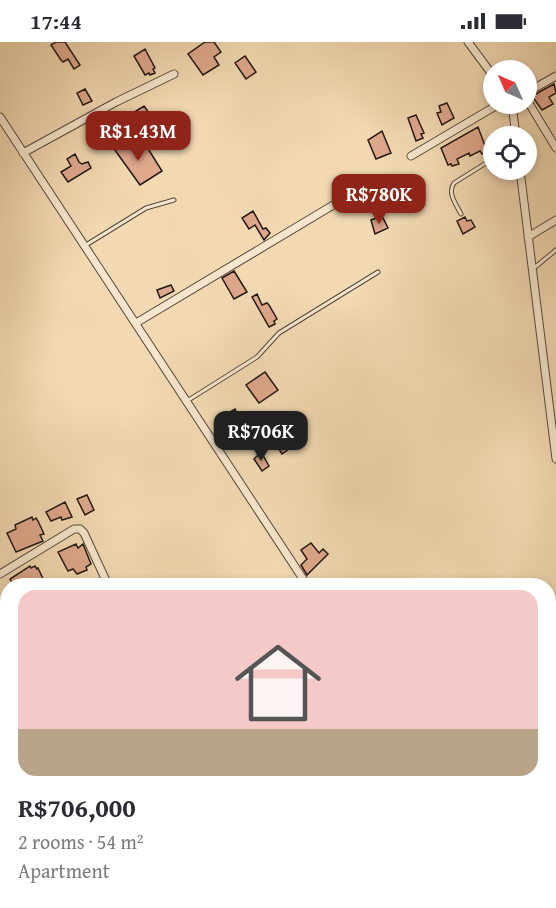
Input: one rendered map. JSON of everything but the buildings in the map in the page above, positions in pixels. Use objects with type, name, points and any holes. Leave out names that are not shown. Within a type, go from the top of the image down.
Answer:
[{"type":"street","points":[[468,42],[483,62]]},
{"type":"street","points":[[23,153],[116,102],[174,74]]},
{"type":"street","points":[[537,87],[556,76]]},
{"type":"street","points":[[411,156],[483,113]]},
{"type":"street","points":[[535,114],[556,148]]},
{"type":"street","points":[[0,117],[302,578]]},
{"type":"street","points":[[521,180],[556,459]]},
{"type":"street","points":[[136,323],[365,186]]},
{"type":"street","points":[[528,237],[556,220]]},
{"type":"street","points":[[0,574],[74,529],[80,529],[84,532],[105,578]]},
{"type":"lane","points":[[461,214],[451,188],[454,183],[483,165]]},
{"type":"lane","points":[[84,246],[146,208],[174,201]]},
{"type":"lane","points":[[532,269],[556,250]]},
{"type":"lane","points":[[187,401],[256,357],[279,333],[378,272]]}]
